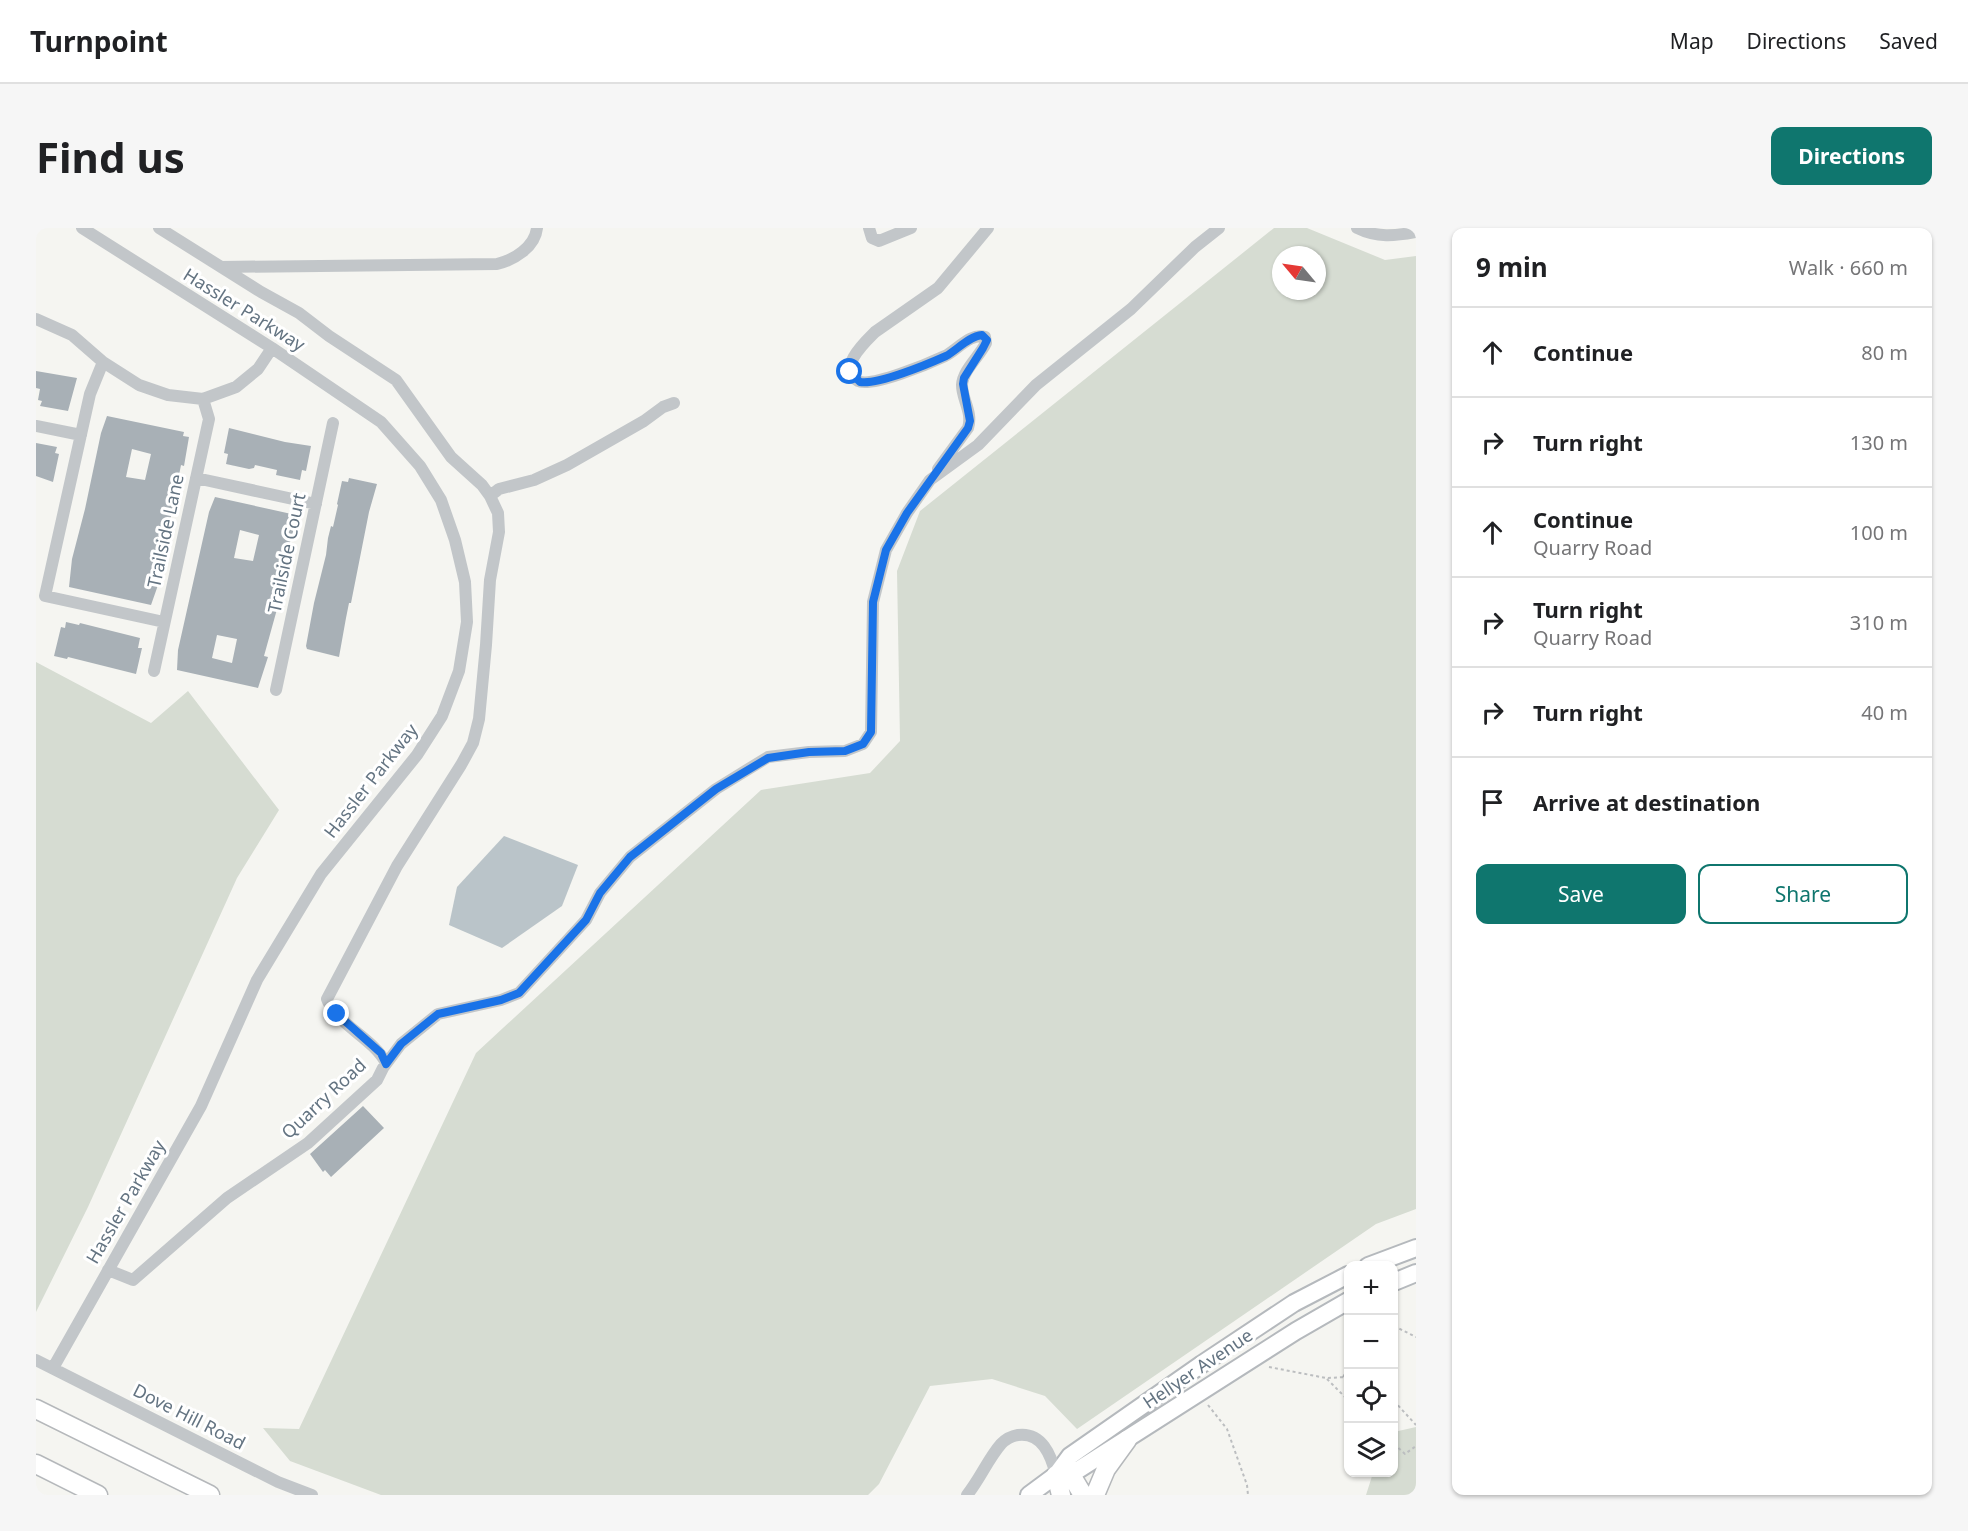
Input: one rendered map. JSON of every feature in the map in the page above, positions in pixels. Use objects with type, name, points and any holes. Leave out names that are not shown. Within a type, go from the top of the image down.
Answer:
[{"type":"highway","points":[[36,1409],[210,1495]]},
{"type":"highway","points":[[1095,1495],[1106,1469],[1127,1440]]},
{"type":"highway","points":[[36,1464],[98,1495]]},
{"type":"highway","points":[[1060,1495],[1056,1475],[1074,1480],[1083,1495]]},
{"type":"main road","points":[[1381,1261],[1410,1250],[1414,1273],[1398,1279]]},
{"type":"main road","name":"Hellyer Avenue","points":[[1029,1495],[1056,1475],[1070,1456],[1202,1364],[1294,1303],[1344,1277]]},
{"type":"main road","name":"Hellyer Avenue","points":[[1056,1475],[1078,1470],[1344,1302]]},
{"type":"street","name":"Hassler Parkway","points":[[52,1368],[201,1106],[257,981],[321,874],[417,755],[442,716],[459,671],[467,622],[465,582],[455,540],[441,500],[420,465],[381,422],[272,348],[82,228]]},
{"type":"street","points":[[159,228],[299,313],[329,336],[396,380],[451,457],[482,485],[498,513],[499,532],[490,580],[480,708],[473,743],[397,866],[327,999],[342,1018],[383,1058]]},
{"type":"street","points":[[220,267],[497,264],[507,261],[524,250],[536,235],[537,228]]},
{"type":"street","points":[[868,228],[872,238],[879,241],[911,228]]},
{"type":"street","name":"Quarry Road","points":[[108,1270],[133,1280],[227,1198],[308,1143],[377,1080],[383,1058],[438,1014],[501,1000],[519,993],[586,920],[600,893],[630,857],[716,789],[768,758],[809,752],[845,751],[863,744],[871,732],[873,602],[886,550],[907,513],[963,437],[970,421],[962,388],[964,378],[987,340],[982,335],[976,336],[945,356],[877,381],[864,383],[856,380],[850,372],[850,365],[874,332],[938,288],[988,228]]},
{"type":"street","points":[[930,480],[978,445],[1036,385],[1131,309],[1195,247],[1219,228]]},
{"type":"street","points":[[1357,228],[1367,233],[1392,237],[1416,232]]},
{"type":"street","points":[[36,320],[72,335],[104,362],[139,385],[168,395],[202,399],[236,387],[258,369],[272,348]]},
{"type":"street","points":[[104,362],[90,394],[45,596],[164,622]]},
{"type":"street","name":"Trailside Lane","points":[[154,671],[209,419],[202,399]]},
{"type":"street","points":[[490,496],[499,489],[534,480],[567,465],[644,421],[663,407],[674,404]]},
{"type":"street","name":"Trailside Court","points":[[276,690],[333,423]]},
{"type":"street","points":[[36,426],[81,435]]},
{"type":"street","points":[[196,478],[316,504]]},
{"type":"street","name":"Dove Hill Road","points":[[36,1360],[278,1482],[312,1495]]},
{"type":"street","points":[[966,1495],[978,1482],[1004,1441],[1014,1436],[1028,1434],[1038,1439],[1052,1457],[1056,1475]]},
{"type":"path","points":[[1398,1328],[1416,1337]]},
{"type":"path","points":[[1268,1366],[1326,1378],[1343,1377]]},
{"type":"path","points":[[1326,1378],[1344,1396]]},
{"type":"path","points":[[1398,1405],[1416,1425]]},
{"type":"path","points":[[1208,1406],[1227,1429],[1247,1485],[1248,1495]]},
{"type":"path","points":[[1398,1448],[1405,1454],[1416,1446]]},
{"type":"shaded area","points":[[1274,228],[1307,228],[1385,260],[1416,256],[1416,1209],[1376,1224],[1077,1429],[1045,1396],[992,1379],[930,1386],[879,1484],[868,1495],[381,1495],[290,1461],[263,1428],[299,1429],[476,1053],[761,790],[870,773],[900,741],[897,571],[920,511]]},
{"type":"shaded area","points":[[36,662],[151,723],[188,691],[279,810],[237,878],[88,1207],[36,1312]]},
{"type":"shaded area","points":[[504,836],[578,865],[562,906],[502,948],[449,925],[457,887]]},
{"type":"shaded area","points":[[1416,1427],[1416,1495],[1366,1495],[1372,1477],[1398,1477],[1398,1431]]},
{"type":"building","points":[[36,371],[77,378],[68,411],[40,406],[42,401],[38,400],[40,389],[36,388]]},
{"type":"building","points":[[107,416],[184,432],[183,436],[189,437],[157,573],[160,574],[157,588],[151,605],[69,587],[72,559]],"holes":[[[132,449],[151,454],[145,480],[126,477]]]},
{"type":"building","points":[[229,428],[311,446],[306,471],[302,470],[300,480],[276,475],[277,470],[255,465],[254,468],[249,469],[226,464],[228,454],[224,453]]},
{"type":"building","points":[[36,443],[57,447],[55,453],[59,454],[53,482],[36,476]]},
{"type":"building","points":[[349,478],[377,484],[369,512],[351,603],[349,603],[339,657],[307,649],[306,646],[342,481],[348,482]]},
{"type":"building","points":[[215,497],[296,515],[284,564],[286,565],[279,602],[264,656],[268,657],[258,688],[177,670],[178,650],[209,512]],"holes":[[[240,530],[259,535],[253,561],[234,558]],[[217,635],[237,639],[232,663],[212,658]]]},
{"type":"building","points":[[66,622],[79,625],[80,623],[140,638],[138,648],[142,648],[136,674],[68,657],[67,659],[54,656],[61,627],[65,628]]},
{"type":"building","points":[[363,1106],[384,1128],[331,1177],[325,1170],[323,1172],[310,1154]]},
{"type":"route","points":[[337,1014],[381,1053],[386,1064],[401,1044],[438,1014],[501,1000],[519,993],[586,920],[600,893],[630,857],[716,789],[768,758],[809,752],[845,751],[863,744],[871,732],[873,602],[886,550],[907,513],[968,428],[969,411],[962,388],[964,378],[987,340],[982,335],[976,336],[945,356],[877,381],[860,382],[850,372]]}]
